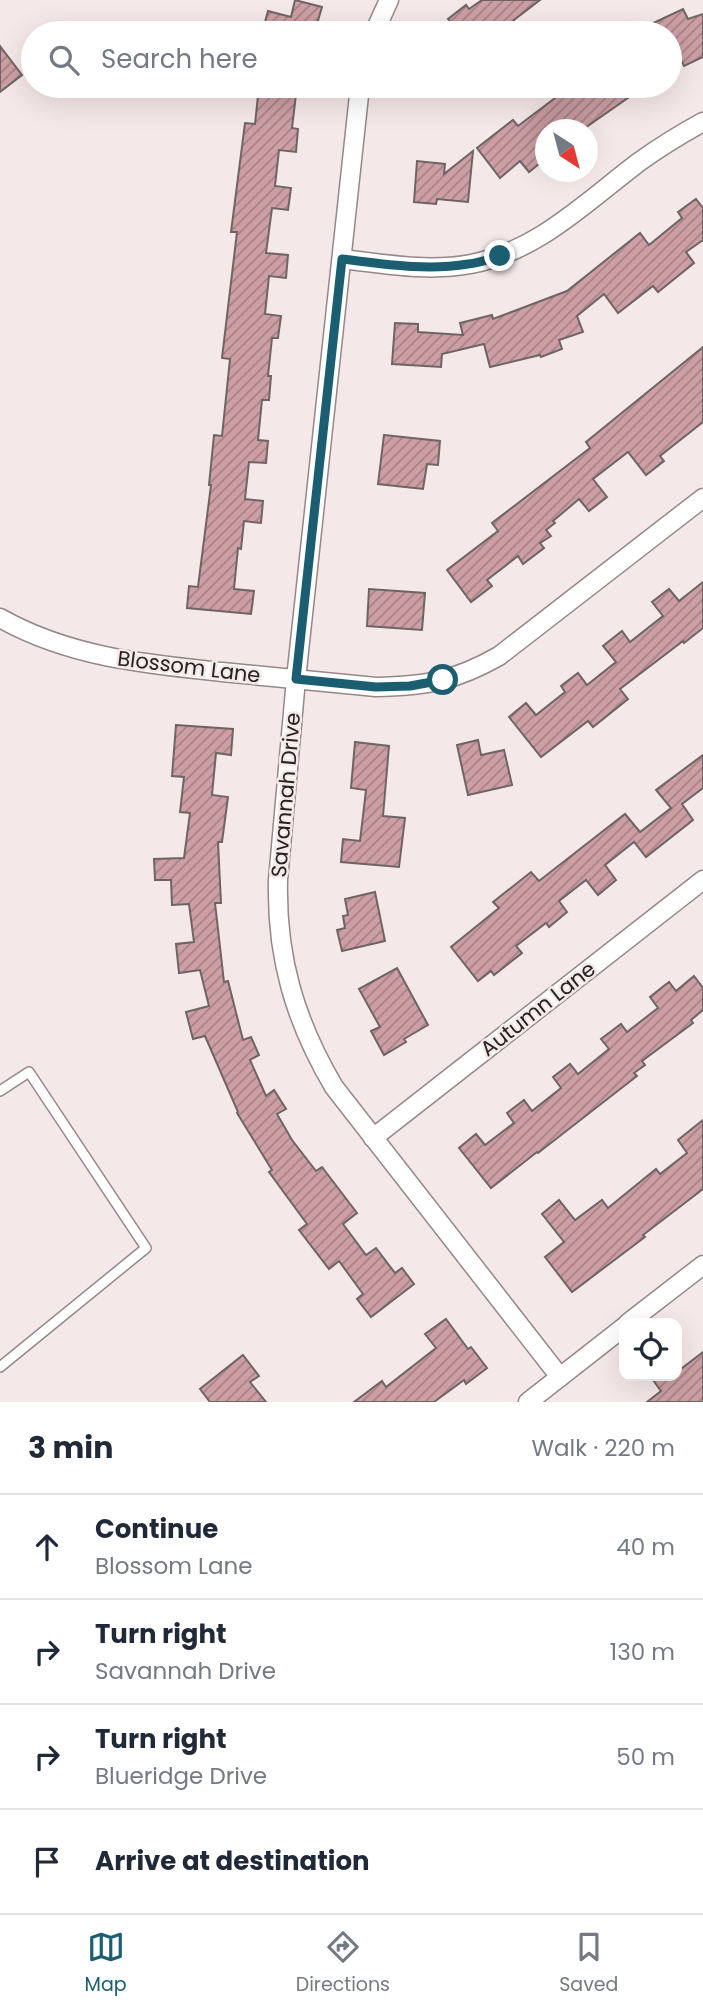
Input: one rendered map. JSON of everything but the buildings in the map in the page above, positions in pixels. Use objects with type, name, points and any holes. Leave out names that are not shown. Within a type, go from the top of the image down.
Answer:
[{"type":"street","points":[[379,21],[389,0]]},
{"type":"street","name":"Savannah Drive","points":[[359,98],[296,679],[278,880],[277,912],[281,950],[301,1022],[316,1057],[334,1087],[560,1377]]},
{"type":"street","points":[[342,259],[405,267],[438,267],[470,264],[500,256],[530,243],[559,225],[640,162],[703,122]]},
{"type":"street","name":"Blossom Lane","points":[[0,618],[44,639],[77,650],[149,664],[376,687],[410,686],[472,671],[499,656],[703,498]]},
{"type":"street","name":"Autumn Lane","points":[[373,1138],[703,880]]},
{"type":"street","points":[[634,1318],[703,1265]]},
{"type":"street","points":[[528,1402],[619,1330]]},
{"type":"lane","points":[[0,1091],[29,1072],[146,1248],[0,1367]]},
{"type":"route","points":[[443,680],[410,686],[376,687],[296,679],[342,259],[405,267],[438,267],[470,264],[500,256]]}]
